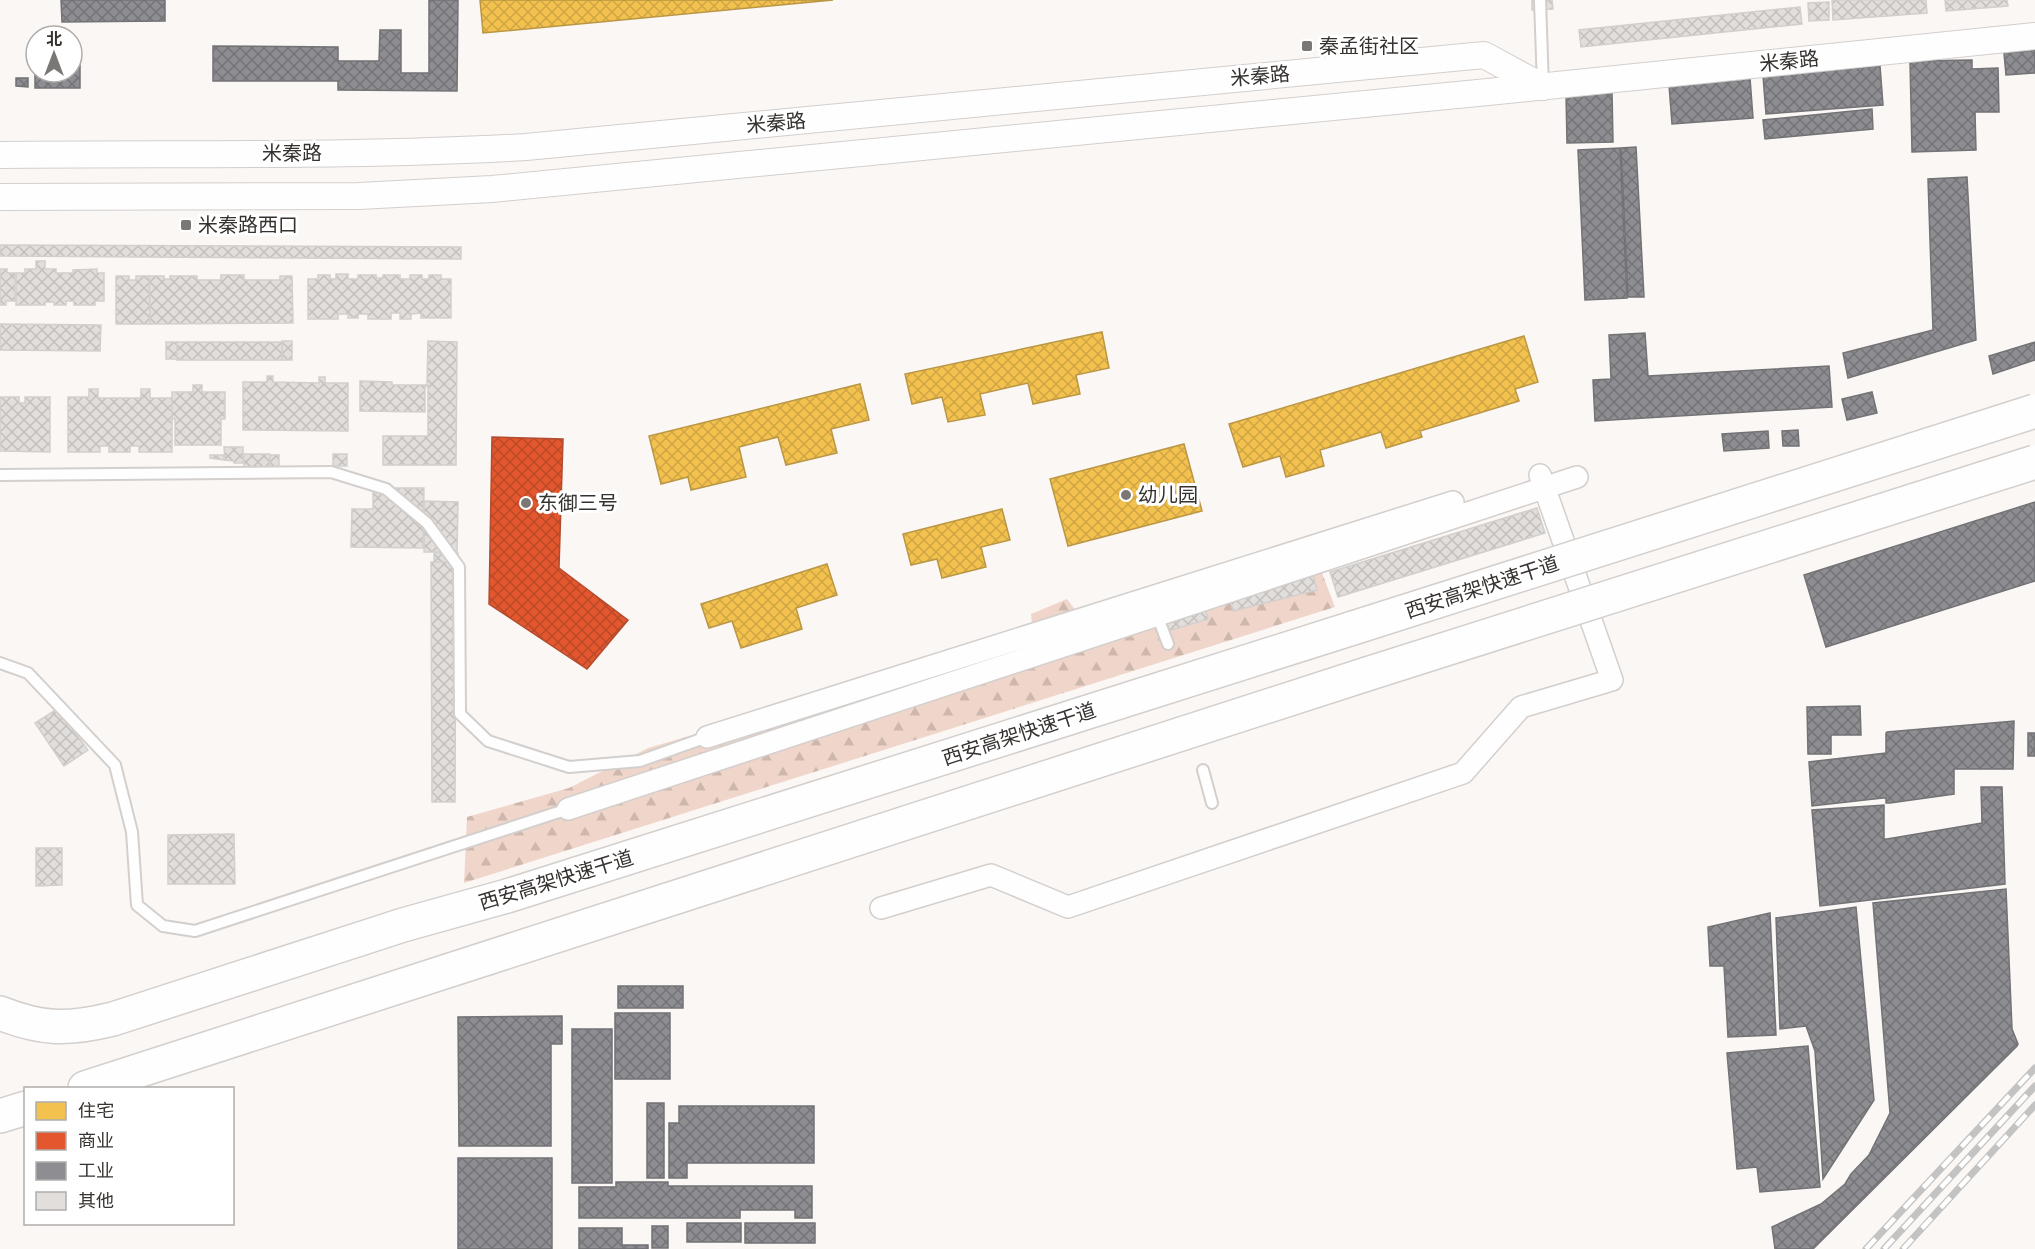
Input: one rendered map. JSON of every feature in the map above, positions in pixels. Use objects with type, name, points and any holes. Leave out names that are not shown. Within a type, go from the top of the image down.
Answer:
[{"type":"highway","name":"西安高架快速干道","points":[[0,1013],[22,1022],[51,1027],[90,1025],[112,1019],[403,925],[507,896],[2035,411]]},
{"type":"highway","points":[[91,1087],[1367,674],[2035,462]]},
{"type":"highway","points":[[0,1116],[24,1109]]},
{"type":"street","name":"米秦路","points":[[0,197],[360,196],[492,189],[1543,87],[2035,36]]},
{"type":"street","name":"米秦路","points":[[0,155],[398,152],[526,147],[1484,56],[1543,87]]},
{"type":"street","points":[[1325,70],[1327,108]]},
{"type":"street","points":[[568,809],[1157,615],[1575,470]]},
{"type":"street","points":[[707,737],[1543,481]]},
{"type":"street","points":[[881,908],[991,875],[1068,907],[1463,773],[1521,707],[1612,680],[1543,481]]},
{"type":"lane","points":[[1540,0],[1543,87]]},
{"type":"lane","points":[[0,475],[331,471],[386,489],[428,523],[459,567],[460,714],[488,741],[569,767],[640,761],[707,737]]},
{"type":"lane","points":[[1157,615],[1168,644]]},
{"type":"lane","points":[[0,663],[28,673],[115,765],[132,832],[137,905],[163,926],[195,931],[568,809]]},
{"type":"lane","points":[[1203,770],[1212,803]]},
{"type":"green space","points":[[1317,560],[1335,607],[464,883],[467,817],[569,788],[648,748],[1033,636],[1031,614],[1067,599],[1097,639]]},
{"type":"building: 住宅","points":[[480,0],[833,0],[483,33]]},
{"type":"building: 住宅","points":[[1102,332],[1109,368],[1076,375],[1080,394],[1033,404],[1028,383],[980,394],[985,415],[948,422],[942,397],[912,404],[905,374]]},
{"type":"building: 住宅","points":[[1524,336],[1538,382],[1515,389],[1519,401],[1420,431],[1422,437],[1386,448],[1381,432],[1320,450],[1324,466],[1286,477],[1280,456],[1243,467],[1229,424]]},
{"type":"building: 住宅","points":[[860,384],[869,420],[831,429],[837,453],[786,465],[778,437],[739,447],[746,477],[691,490],[688,477],[661,484],[649,436]]},
{"type":"building: 住宅","name":"幼儿园","points":[[1184,444],[1202,511],[1068,546],[1050,479]]},
{"type":"building: 住宅","points":[[1002,509],[1010,540],[981,547],[986,567],[942,578],[937,559],[911,565],[903,534]]},
{"type":"building: 住宅","points":[[827,564],[837,595],[796,608],[802,629],[741,648],[732,621],[709,628],[701,604]]},
{"type":"building: 商业","name":"东御三号","points":[[492,437],[563,439],[559,568],[628,620],[587,669],[489,604]]},
{"type":"building: 工业","points":[[61,0],[165,0],[165,21],[62,22]]},
{"type":"building: 工业","points":[[429,0],[458,0],[457,91],[338,90],[338,81],[213,81],[213,46],[338,47],[338,61],[379,61],[380,30],[401,30],[401,73],[429,73]]},
{"type":"building: 工业","points":[[2035,50],[2035,73],[2006,75],[2004,53]]},
{"type":"building: 工业","points":[[1972,60],[1972,69],[1998,68],[1999,112],[1975,112],[1976,150],[1912,152],[1910,61]]},
{"type":"building: 工业","points":[[1880,66],[1883,105],[1766,114],[1763,76]]},
{"type":"building: 工业","points":[[16,78],[24,78],[24,84],[28,84],[28,87],[16,86]]},
{"type":"building: 工业","points":[[1750,78],[1753,118],[1672,124],[1669,85]]},
{"type":"building: 工业","points":[[35,84],[80,84],[80,88],[35,88]]},
{"type":"building: 工业","points":[[1612,92],[1613,142],[1567,143],[1566,93]]},
{"type":"building: 工业","points":[[1872,109],[1873,129],[1765,139],[1763,120]]},
{"type":"building: 工业","points":[[1636,147],[1644,297],[1628,297],[1621,148]]},
{"type":"building: 工业","points":[[1620,148],[1627,298],[1585,300],[1578,150]]},
{"type":"building: 工业","points":[[1967,177],[1976,340],[1848,378],[1843,353],[1933,330],[1928,179]]},
{"type":"building: 工业","points":[[1645,333],[1648,376],[1829,366],[1832,407],[1595,421],[1593,380],[1611,379],[1609,335]]},
{"type":"building: 工业","points":[[2035,342],[2035,360],[1993,374],[1989,356]]},
{"type":"building: 工业","points":[[1872,392],[1877,413],[1847,420],[1842,399]]},
{"type":"building: 工业","points":[[1798,430],[1799,446],[1783,446],[1782,431]]},
{"type":"building: 工业","points":[[1768,431],[1769,448],[1724,451],[1722,434]]},
{"type":"building: 工业","points":[[2035,502],[2035,581],[1826,647],[1804,575]]},
{"type":"building: 工业","points":[[1860,706],[1861,735],[1831,735],[1831,754],[1808,754],[1807,707]]},
{"type":"building: 工业","points":[[2014,721],[2013,769],[1954,769],[1954,794],[1890,803],[1886,803],[1886,798],[1883,798],[1812,806],[1809,762],[1886,753],[1887,732]]},
{"type":"building: 工业","points":[[2028,733],[2035,733],[2035,756],[2028,756]]},
{"type":"building: 工业","points":[[1981,787],[2002,787],[2005,884],[1820,906],[1812,810],[1884,805],[1884,839],[1887,839],[1982,823]]},
{"type":"building: 工业","points":[[2006,889],[2012,1029],[2017,1046],[1813,1249],[1775,1249],[1772,1227],[1821,1204],[1845,1184],[1869,1155],[1890,1113],[1873,903]]},
{"type":"building: 工业","points":[[1856,907],[1874,1100],[1823,1179],[1815,1051],[1806,1026],[1780,1029],[1776,918]]},
{"type":"building: 工业","points":[[1770,913],[1776,1035],[1728,1037],[1724,966],[1710,966],[1708,927]]},
{"type":"building: 工业","points":[[618,986],[683,986],[683,1008],[618,1008]]},
{"type":"building: 工业","points":[[615,1013],[670,1013],[670,1079],[615,1079]]},
{"type":"building: 工业","points":[[562,1016],[562,1044],[551,1044],[551,1146],[459,1146],[458,1017]]},
{"type":"building: 工业","points":[[572,1029],[612,1029],[612,1183],[572,1183]]},
{"type":"building: 工业","points":[[1808,1046],[1820,1187],[1760,1192],[1757,1167],[1737,1169],[1727,1053]]},
{"type":"building: 工业","points":[[647,1103],[664,1103],[664,1178],[647,1178]]},
{"type":"building: 工业","points":[[679,1106],[814,1106],[814,1163],[687,1163],[687,1178],[669,1178],[669,1123],[679,1123]]},
{"type":"building: 工业","points":[[458,1158],[552,1158],[552,1249],[458,1249]]},
{"type":"building: 工业","points":[[616,1182],[668,1182],[668,1186],[812,1186],[812,1218],[795,1218],[795,1210],[740,1210],[740,1218],[579,1218],[579,1187],[616,1187]]},
{"type":"building: 工业","points":[[687,1223],[741,1223],[741,1242],[687,1242]]},
{"type":"building: 工业","points":[[745,1223],[815,1223],[815,1243],[745,1243]]},
{"type":"building: 工业","points":[[652,1226],[668,1226],[668,1248],[652,1248]]},
{"type":"building: 工业","points":[[579,1228],[622,1228],[622,1245],[648,1245],[648,1249],[579,1249]]},
{"type":"building: 其他","points":[[1532,0],[1552,0],[1553,9],[1532,10]]},
{"type":"building: 其他","points":[[1832,0],[1926,0],[1927,13],[1833,20]]},
{"type":"building: 其他","points":[[1945,0],[2007,0],[2008,6],[1946,11]]},
{"type":"building: 其他","points":[[1829,2],[1829,20],[1809,21],[1808,3]]},
{"type":"building: 其他","points":[[1800,7],[1802,24],[1581,47],[1579,30]]},
{"type":"building: 其他","points":[[0,245],[461,247],[461,259],[0,256]]},
{"type":"building: 其他","points":[[36,261],[45,261],[45,269],[56,269],[56,273],[97,269],[97,273],[104,273],[104,301],[95,301],[95,305],[74,305],[74,301],[66,301],[66,305],[45,302],[45,305],[16,305],[16,273],[25,273],[25,269],[36,269]]},
{"type":"building: 其他","points":[[0,269],[7,269],[7,273],[15,273],[15,301],[6,301],[6,305],[0,305]]},
{"type":"building: 其他","points":[[336,274],[348,274],[348,279],[358,279],[358,275],[376,275],[376,278],[383,278],[383,275],[400,275],[400,279],[410,279],[410,275],[422,275],[422,279],[429,279],[429,275],[441,275],[441,279],[451,279],[451,318],[421,318],[421,313],[411,314],[411,319],[400,319],[400,313],[391,313],[391,319],[368,319],[368,314],[358,314],[358,318],[348,318],[348,314],[338,314],[338,319],[308,319],[308,279],[318,279],[318,275],[330,275],[330,279],[336,279]]},
{"type":"building: 其他","points":[[221,275],[244,275],[244,280],[280,280],[280,276],[292,276],[293,323],[150,324],[149,276],[164,276],[164,279],[170,279],[170,276],[197,276],[197,280],[221,280]]},
{"type":"building: 其他","points":[[116,276],[129,276],[129,280],[136,280],[136,276],[149,276],[150,324],[116,324]]},
{"type":"building: 其他","points":[[0,324],[101,325],[100,351],[0,350]]},
{"type":"building: 其他","points":[[282,341],[292,341],[292,360],[282,360]]},
{"type":"building: 其他","points":[[428,341],[457,342],[456,465],[383,465],[383,436],[428,436],[428,386],[425,386],[425,412],[360,411],[360,381],[392,382],[392,385],[427,385]]},
{"type":"building: 其他","points":[[166,342],[177,342],[177,359],[166,359]]},
{"type":"building: 其他","points":[[177,342],[282,342],[282,360],[177,360]]},
{"type":"building: 其他","points":[[267,376],[273,376],[273,382],[319,383],[319,377],[325,377],[325,383],[348,383],[348,431],[243,430],[243,382],[267,382]]},
{"type":"building: 其他","points":[[193,385],[202,385],[202,392],[225,392],[225,419],[221,419],[221,445],[175,445],[172,392],[193,392]]},
{"type":"building: 其他","points":[[89,389],[98,389],[98,398],[141,398],[141,389],[150,389],[150,398],[172,398],[172,452],[139,452],[139,446],[130,446],[130,452],[109,452],[109,446],[100,446],[100,452],[68,452],[68,397],[89,397]]},
{"type":"building: 其他","points":[[0,397],[19,397],[19,403],[25,403],[25,397],[50,397],[50,452],[0,451]]},
{"type":"building: 其他","points":[[224,447],[243,447],[243,463],[225,460]]},
{"type":"building: 其他","points":[[244,454],[270,454],[270,472],[244,468]]},
{"type":"building: 其他","points":[[333,454],[347,454],[347,466],[333,466]]},
{"type":"building: 其他","points":[[210,455],[224,455],[224,460],[210,458]]},
{"type":"building: 其他","points":[[270,455],[279,455],[279,472],[270,472]]},
{"type":"building: 其他","points":[[373,488],[424,488],[423,548],[351,547],[352,509],[373,509]]},
{"type":"building: 其他","points":[[424,501],[458,502],[457,552],[424,552]]},
{"type":"building: 其他","points":[[1537,508],[1545,533],[1338,597],[1330,572]]},
{"type":"building: 其他","points":[[434,553],[458,553],[458,562],[434,562]]},
{"type":"building: 其他","points":[[431,562],[456,562],[455,802],[432,802]]},
{"type":"building: 其他","points":[[1312,571],[1317,590],[1233,611],[1229,593]]},
{"type":"building: 其他","points":[[1202,597],[1208,619],[1158,634],[1152,612]]},
{"type":"building: 其他","points":[[57,709],[88,750],[64,766],[35,723]]},
{"type":"building: 其他","points":[[234,834],[235,884],[168,884],[168,835]]},
{"type":"building: 其他","points":[[36,848],[62,848],[62,885],[36,886]]},
{"type":"railway","points":[[1866,1249],[2035,1068]]},
{"type":"railway","points":[[1884,1249],[2035,1086]]},
{"type":"railway","points":[[1903,1249],[2035,1105]]},
{"type":"place","name":"秦孟街社区","points":[[1307,46]]},
{"type":"place","name":"米秦路西口","points":[[186,225]]},
{"type":"place","name":"幼儿园","points":[[1126,495]]},
{"type":"place","name":"东御三号","points":[[526,503]]}]
